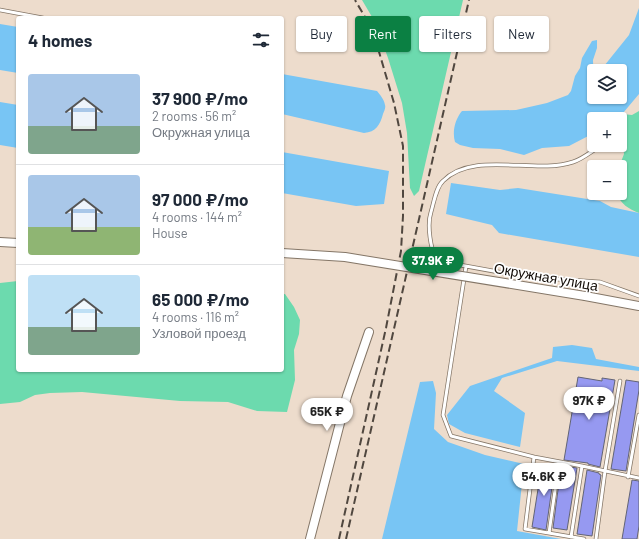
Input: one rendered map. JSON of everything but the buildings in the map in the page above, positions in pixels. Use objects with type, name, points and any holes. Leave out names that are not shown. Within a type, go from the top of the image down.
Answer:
[{"type":"main road","points":[[0,242],[16,243]]},
{"type":"main road","name":"Окружная улица","points":[[284,253],[345,256],[639,306]]},
{"type":"main road","points":[[310,539],[346,396],[369,332]]},
{"type":"lane","points":[[0,10],[32,16]]},
{"type":"lane","points":[[590,152],[573,162],[541,166],[475,165],[453,173],[442,182],[429,218],[433,252],[438,261],[526,277],[600,282],[639,296]]},
{"type":"lane","points":[[466,266],[443,415],[451,436],[534,457],[639,478]]},
{"type":"lane","points":[[596,539],[605,471],[620,381]]},
{"type":"lane","points":[[628,476],[639,415]]},
{"type":"lane","points":[[534,457],[525,529],[584,539]]},
{"type":"lane","points":[[549,533],[559,462]]},
{"type":"lane","points":[[571,537],[582,466]]},
{"type":"green space","points":[[362,0],[463,0],[459,16],[419,16],[419,52],[451,52],[419,191],[414,196],[410,188],[407,133],[402,103],[386,52],[411,52],[411,16],[371,16]]},
{"type":"green space","points":[[639,111],[639,213],[625,206],[620,200],[627,200],[627,160],[622,160],[624,152],[627,152],[627,114],[632,115]]},
{"type":"green space","points":[[16,281],[16,372],[284,372],[285,294],[294,307],[300,320],[299,334],[294,350],[295,380],[287,412],[257,411],[228,402],[180,401],[82,392],[35,395],[20,402],[0,404],[0,283]]},
{"type":"water","points":[[639,8],[639,94],[624,112],[587,112],[587,137],[569,146],[542,148],[524,155],[500,149],[473,148],[460,145],[455,142],[455,126],[462,111],[516,110],[547,103],[568,95],[571,91],[575,76],[580,68],[582,58],[592,41],[597,40],[597,48],[593,64],[587,64],[587,104],[627,104],[627,64],[606,64],[629,35]]},
{"type":"water","points":[[0,24],[16,27],[16,73],[0,70]]},
{"type":"water","points":[[284,74],[377,91],[383,99],[385,110],[377,127],[372,131],[364,133],[284,114]]},
{"type":"water","points":[[0,102],[16,105],[16,148],[0,145]]},
{"type":"water","points":[[284,152],[389,171],[384,204],[356,206],[284,193]]},
{"type":"water","points":[[451,183],[500,190],[518,188],[600,201],[611,207],[639,213],[639,257],[499,233],[492,225],[446,214]]},
{"type":"water","points":[[572,345],[592,348],[596,359],[639,367],[639,371],[557,361],[502,378],[494,391],[525,413],[520,447],[465,433],[449,424],[447,415],[470,386],[552,358],[553,347]]},
{"type":"water","points":[[433,381],[436,393],[434,429],[448,442],[485,455],[524,464],[517,531],[561,539],[382,539],[420,382]]},
{"type":"railway","points":[[339,539],[386,328],[401,251],[403,216],[403,146],[394,103],[377,45],[365,17],[355,0]]},
{"type":"railway","points":[[346,539],[469,0]]}]
